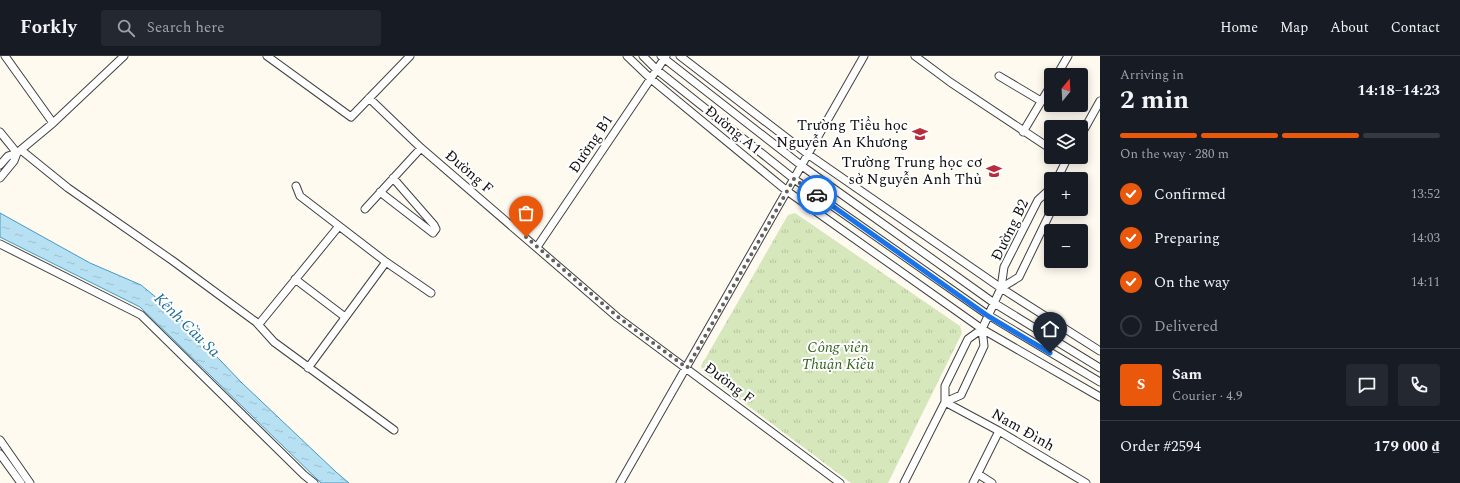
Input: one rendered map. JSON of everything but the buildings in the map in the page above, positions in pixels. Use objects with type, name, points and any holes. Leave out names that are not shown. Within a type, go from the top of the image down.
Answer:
[{"type":"street","points":[[5,56],[53,123]]},
{"type":"street","points":[[0,165],[8,156],[19,151],[53,123],[124,56]]},
{"type":"street","points":[[267,56],[351,117],[410,56]]},
{"type":"street","name":"Đường A1","points":[[627,56],[651,79],[787,191],[982,330],[1100,397]]},
{"type":"street","name":"Đường A1","points":[[644,56],[657,70],[794,179],[988,316],[1100,382]]},
{"type":"street","name":"Đường A1","points":[[680,56],[809,155],[1002,288],[1100,350]]},
{"type":"street","points":[[620,483],[809,155],[864,56]]},
{"type":"street","points":[[915,56],[950,82],[1044,145]]},
{"type":"street","points":[[1061,68],[1068,56]]},
{"type":"street","name":"Đường A1","points":[[664,57],[802,166],[994,303],[1100,368]]},
{"type":"street","name":"Đường B1","points":[[537,247],[651,79],[664,57]]},
{"type":"street","points":[[999,76],[1041,101]]},
{"type":"street","points":[[1023,132],[1044,96]]},
{"type":"street","name":"Đường F","points":[[369,98],[421,148],[618,317],[840,483]]},
{"type":"street","points":[[1088,122],[1100,101]]},
{"type":"street","points":[[0,132],[19,151],[68,188],[173,261],[259,324],[274,342],[394,430]]},
{"type":"street","points":[[365,209],[421,148]]},
{"type":"street","points":[[0,178],[14,161],[19,151]]},
{"type":"street","points":[[380,192],[433,233],[436,228],[434,225],[393,178]]},
{"type":"street","points":[[296,186],[300,196],[386,262],[431,293]]},
{"type":"street","name":"Đường B2","points":[[945,402],[961,395],[984,346],[982,330],[1002,288],[1004,267],[1038,200],[1044,194]]},
{"type":"street","name":"Đường B2","points":[[1002,288],[1019,276],[1049,216]]},
{"type":"street","points":[[259,324],[339,226]]},
{"type":"street","points":[[0,244],[141,315],[304,475],[314,483]]},
{"type":"street","points":[[308,368],[386,262]]},
{"type":"street","points":[[295,280],[345,317]]},
{"type":"street","name":"Đường B2","points":[[904,483],[945,402],[945,386],[968,339],[982,330]]},
{"type":"street","name":"Nam Đình","points":[[945,402],[999,431],[1086,483]]},
{"type":"street","points":[[973,483],[999,431]]},
{"type":"street","points":[[0,440],[30,483]]},
{"type":"street","points":[[0,454],[21,483]]},
{"type":"street","points":[[978,474],[992,483]]},
{"type":"green space","name":"Công viên Thuận Kiều","points":[[795,213],[960,326],[962,333],[888,483],[851,483],[703,372],[701,366],[788,215]]},
{"type":"water","points":[[0,213],[90,263],[141,285],[176,314],[242,383],[349,483],[321,483],[140,307],[0,237]]},
{"type":"way so far","points":[[526,237],[618,317],[687,368],[794,179],[817,195]]},
{"type":"place","name":"Trường Tiểu học Nguyễn An Khương","points":[[920,134]]},
{"type":"place","name":"Trường Trung học cơ sở Nguyễn Anh Thủ","points":[[994,171]]},
{"type":"route","points":[[817,195],[988,316],[1050,353]]},
{"type":"water label","name":"Kênh Cầu Sa","points":[[187,325]]}]
